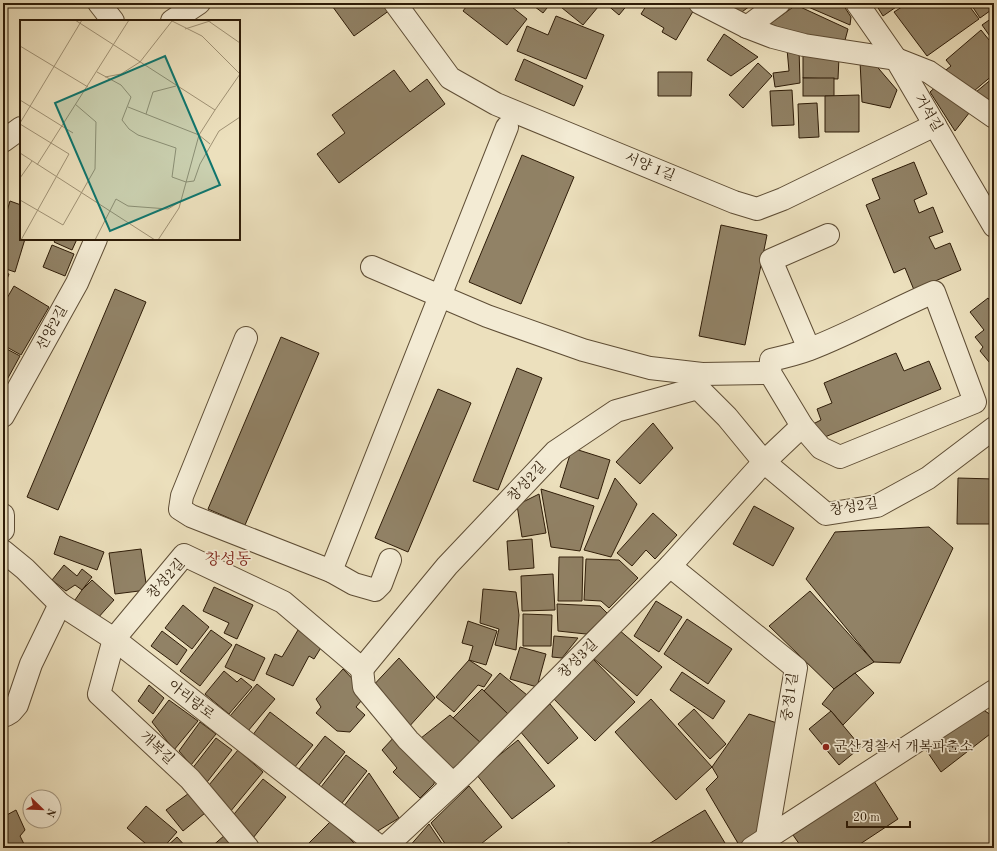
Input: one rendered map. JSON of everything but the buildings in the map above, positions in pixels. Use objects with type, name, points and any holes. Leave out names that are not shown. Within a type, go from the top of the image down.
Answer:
[{"type":"street","points":[[99,3],[112,20]]},
{"type":"street","points":[[174,20],[199,3]]},
{"type":"street","name":"서양 1길","points":[[395,3],[450,78],[496,104],[734,202],[757,209],[783,199],[935,125]]},
{"type":"street","points":[[700,3],[747,27],[773,38],[804,45],[896,59],[929,72],[994,117]]},
{"type":"street","points":[[747,27],[779,3]]},
{"type":"street","name":"거석길","points":[[857,3],[896,59],[994,226]]},
{"type":"street","points":[[331,571],[507,127]]},
{"type":"street","points":[[3,141],[20,129]]},
{"type":"street","points":[[809,349],[771,260],[828,235]]},
{"type":"street","name":"선양2길","points":[[3,416],[77,284],[96,240]]},
{"type":"street","points":[[372,267],[487,316],[583,350],[650,368],[702,374],[770,373]]},
{"type":"street","points":[[934,292],[975,402],[840,457],[821,448],[802,426],[770,373],[771,360],[809,349],[852,332],[903,305],[934,292]]},
{"type":"street","points":[[246,338],[182,496],[180,508],[191,516],[331,571],[354,584],[375,590],[382,584],[390,560]]},
{"type":"street","name":"창성2길","points":[[114,639],[184,555],[283,602],[362,669],[448,566],[555,452],[616,411],[698,388],[727,417],[764,462],[826,514],[877,506],[928,478],[994,428]]},
{"type":"street","name":"창성3길","points":[[384,848],[452,783],[466,772],[670,566],[764,462],[802,426]]},
{"type":"street","points":[[3,516],[3,530]]},
{"type":"street","name":"아리랑로","points":[[3,551],[25,569],[60,604],[114,639],[381,848]]},
{"type":"street","name":"중정1길","points":[[670,566],[796,668],[760,843]]},
{"type":"street","points":[[3,714],[6,715],[11,712],[17,705],[31,664],[60,604]]},
{"type":"street","name":"개복길","points":[[114,639],[99,694],[190,779],[248,848]]},
{"type":"street","points":[[362,669],[364,687],[408,740],[452,783]]},
{"type":"street","points":[[760,843],[994,691]]},
{"type":"place","name":"군산경찰서 개복파출소","points":[[826,747]]},
{"type":"district","name":"창성동","points":[[228,560]]}]
